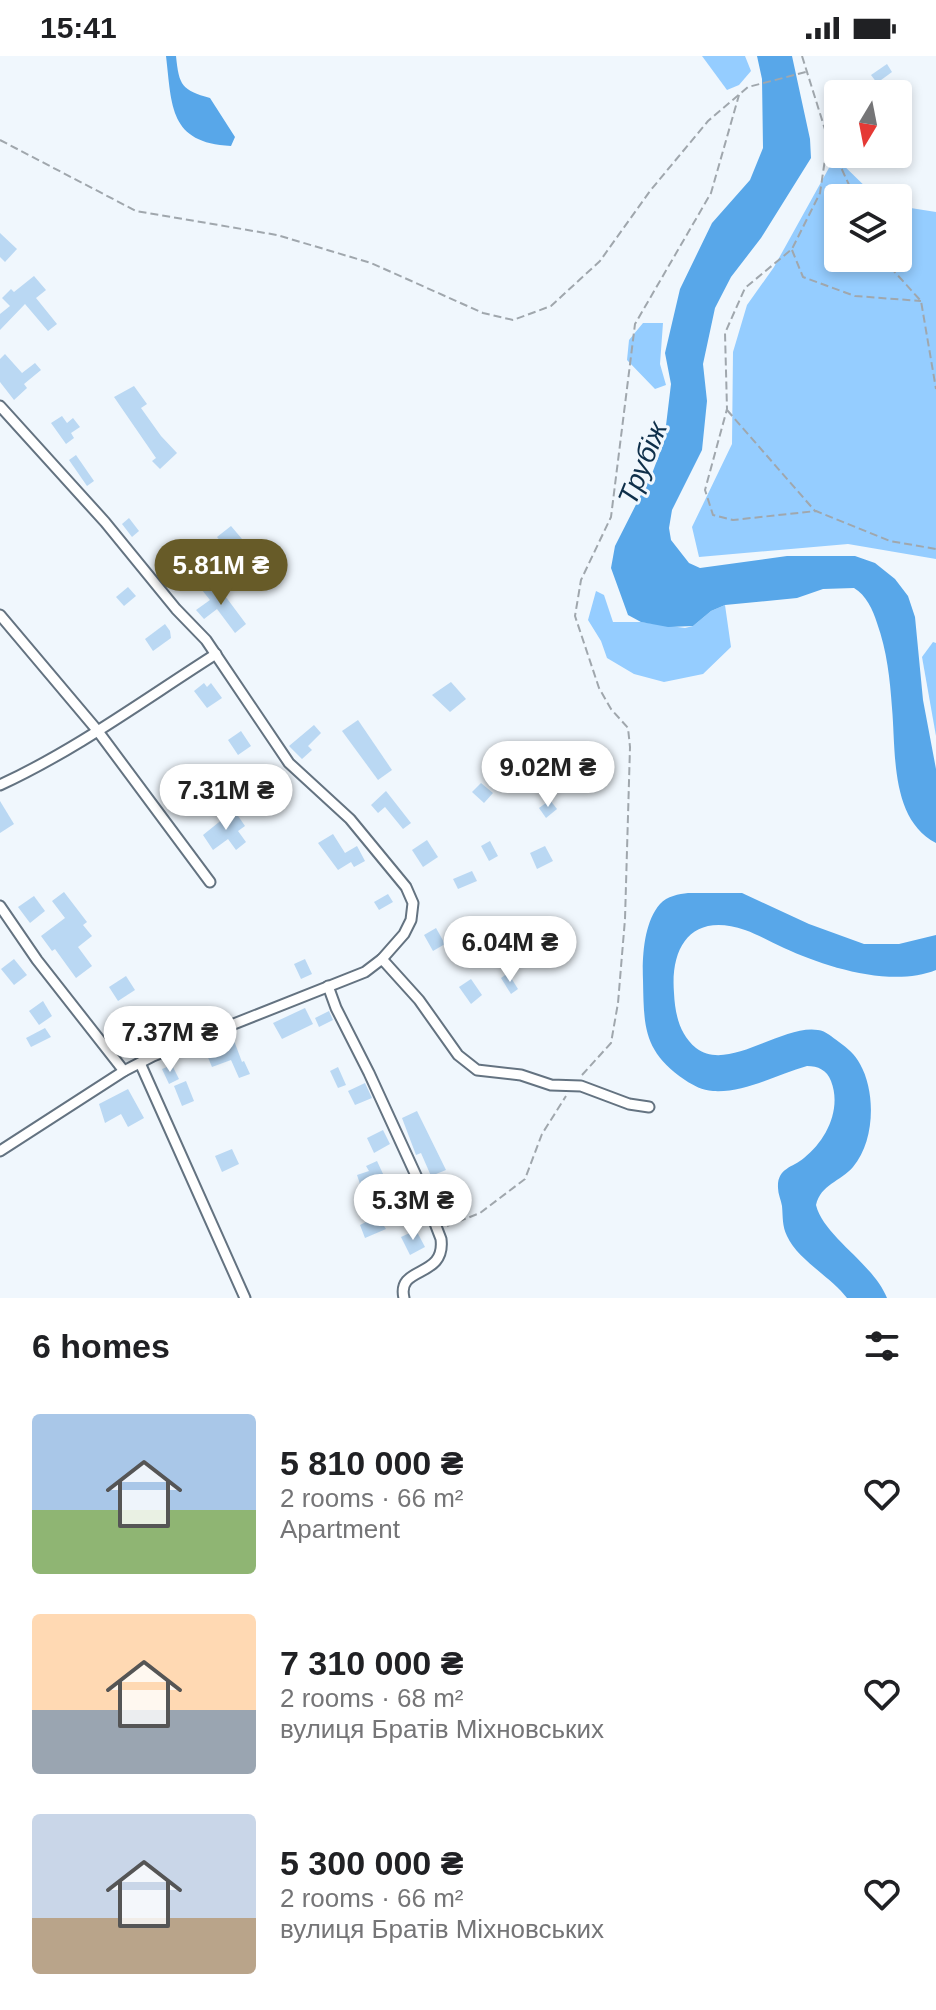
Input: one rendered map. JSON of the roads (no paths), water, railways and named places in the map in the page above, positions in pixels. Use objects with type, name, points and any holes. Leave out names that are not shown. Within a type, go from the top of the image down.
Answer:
[{"type":"street","points":[[0,406],[105,522],[216,654],[289,763],[350,819],[406,887],[413,903],[411,920],[404,934],[382,959],[365,972],[140,1063],[0,1151]]},
{"type":"street","points":[[0,615],[97,730],[210,882]]},
{"type":"street","points":[[0,785],[97,730],[216,654]]},
{"type":"street","points":[[0,906],[37,960],[124,1071]]},
{"type":"street","points":[[382,959],[419,1000],[458,1055],[477,1070],[521,1075],[551,1085],[573,1085],[629,1104],[649,1107]]},
{"type":"street","points":[[328,986],[438,1230],[441,1255],[432,1266],[408,1278],[403,1287],[404,1298]]},
{"type":"street","points":[[140,1063],[245,1298]]},
{"type":"water label","name":"Трубіж","points":[[642,463]]}]
